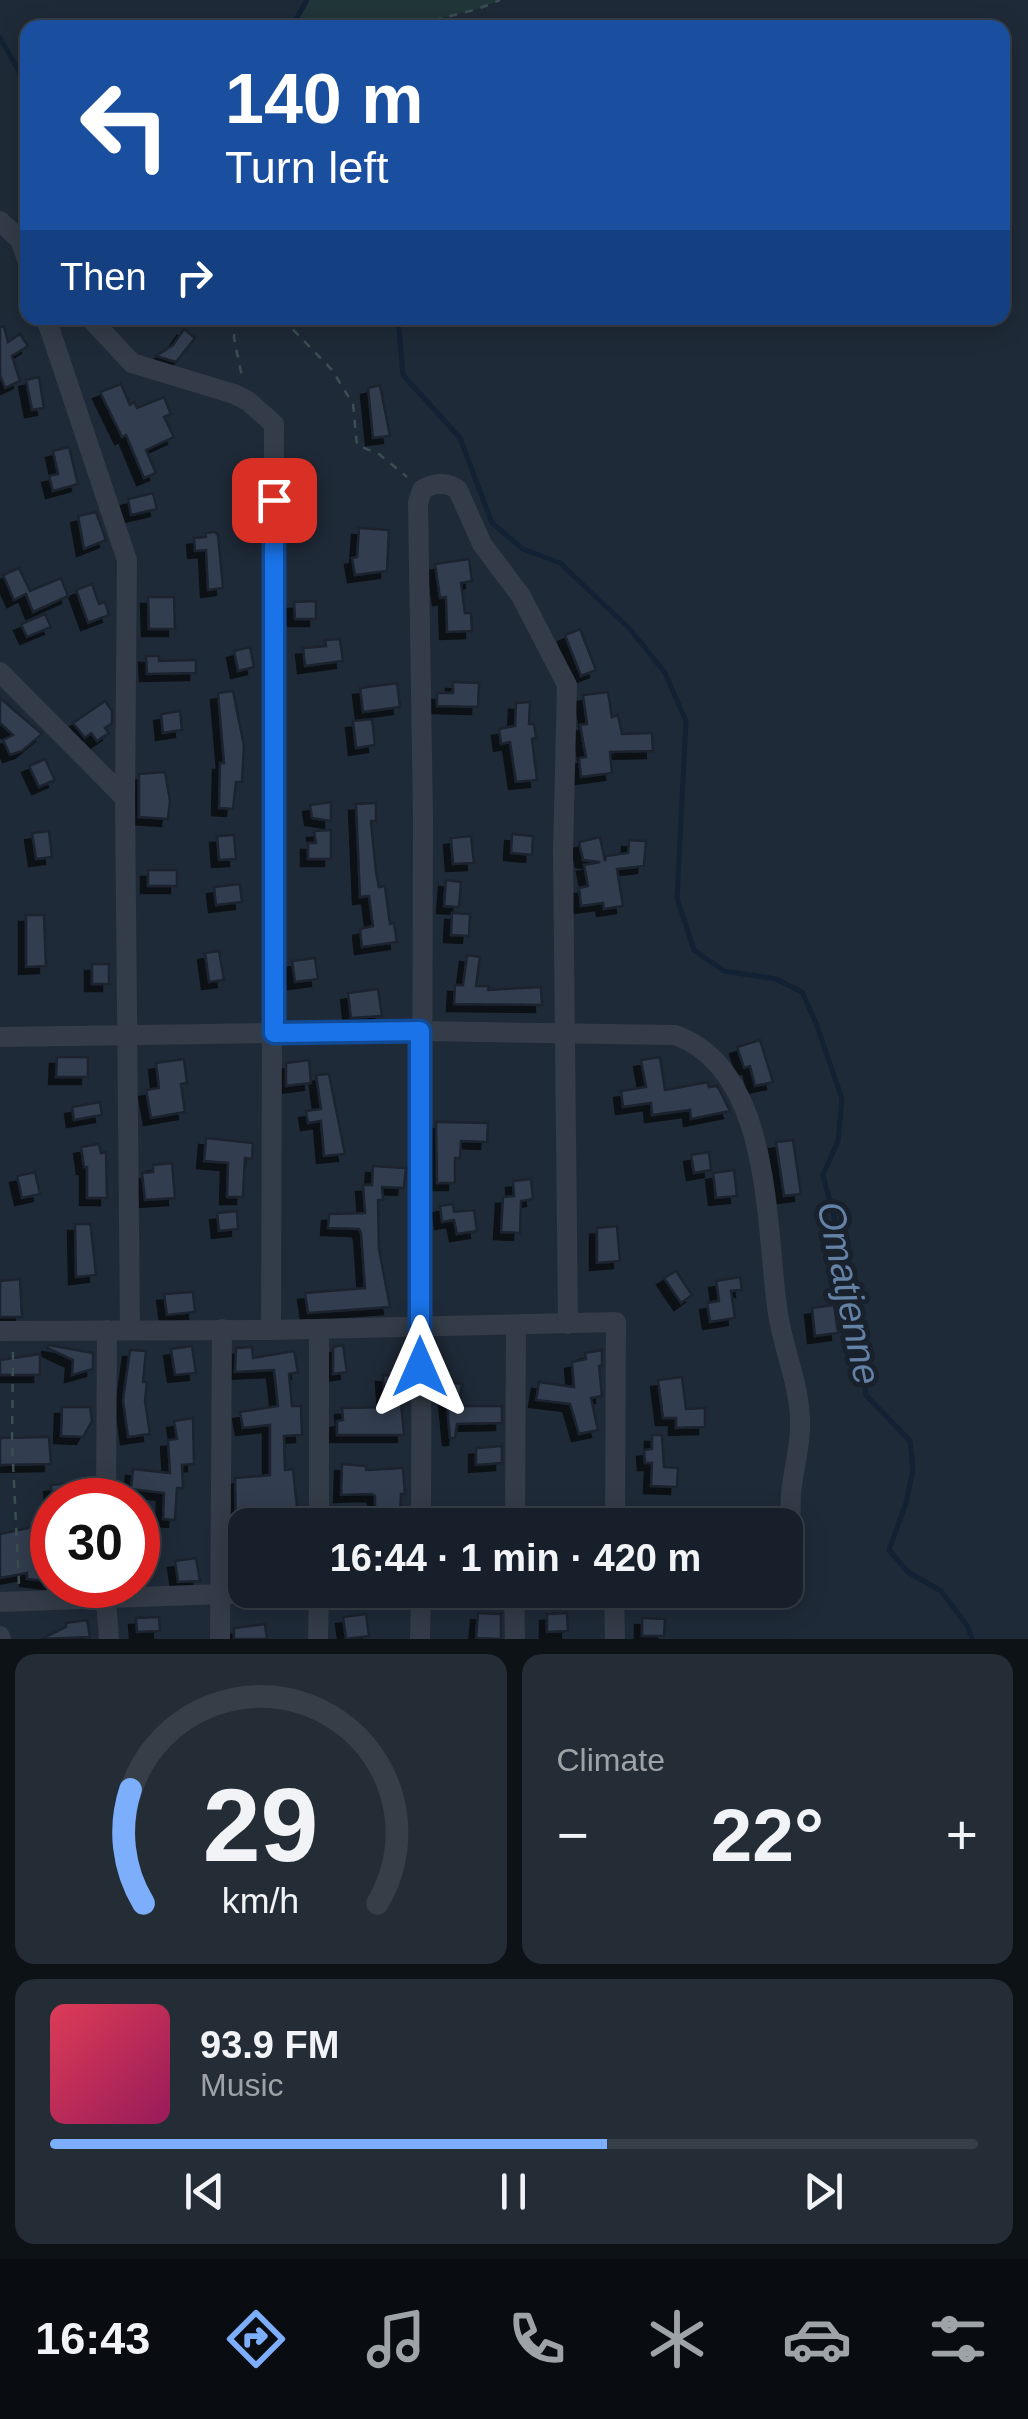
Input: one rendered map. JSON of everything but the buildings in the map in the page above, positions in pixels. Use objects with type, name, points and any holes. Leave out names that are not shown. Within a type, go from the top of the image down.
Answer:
[{"type":"street","points":[[0,220],[20,240]]},
{"type":"street","points":[[48,325],[127,560],[130,1330]]},
{"type":"street","points":[[97,325],[132,362],[234,394],[274,424],[271,1330]]},
{"type":"street","points":[[420,1508],[423,818],[419,495],[428,486],[438,484],[458,490],[482,544],[521,596],[568,685],[563,852],[568,1324]]},
{"type":"street","points":[[0,672],[125,798]]},
{"type":"street","points":[[0,1037],[420,1031],[676,1035],[686,1039],[719,1066],[748,1118],[764,1181],[778,1309],[799,1407],[791,1508]]},
{"type":"street","points":[[7,1331],[616,1322],[614,1508]]},
{"type":"street","points":[[515,1508],[516,1325]]},
{"type":"street","points":[[220,1639],[222,1329]]},
{"type":"street","points":[[319,1329],[319,1508]]},
{"type":"street","points":[[106,1478],[107,1330]]},
{"type":"street","points":[[160,1592],[228,1594]]},
{"type":"street","points":[[106,1608],[109,1639]]},
{"type":"street","points":[[318,1639],[319,1608]]},
{"type":"street","points":[[420,1639],[421,1608]]},
{"type":"street","points":[[515,1608],[516,1639]]},
{"type":"street","points":[[614,1608],[615,1639]]},
{"type":"path","points":[[435,20],[500,0]]},
{"type":"path","points":[[235,325],[242,376]]},
{"type":"path","points":[[289,325],[332,370],[352,404],[356,446],[379,454],[406,475],[419,495]]},
{"type":"path","points":[[7,1331],[12,1443],[10,1601]]},
{"type":"green space","points":[[307,0],[500,0],[432,20],[295,20]]},
{"type":"waterway","name":"Omatjenne","points":[[296,20],[307,0]]},
{"type":"waterway","points":[[0,38],[20,73]]},
{"type":"waterway","name":"Omatjenne","points":[[399,325],[403,375],[460,438],[492,523],[523,549],[560,563],[630,629],[665,673],[686,721],[677,898],[694,950],[724,971],[776,979],[802,992],[816,1023],[842,1099],[838,1141],[823,1175],[857,1304],[866,1395],[910,1441],[913,1470],[889,1550],[908,1572],[941,1591],[968,1627],[972,1639]]},
{"type":"route","points":[[274,500],[274,1033],[420,1031],[420,1367]]}]
